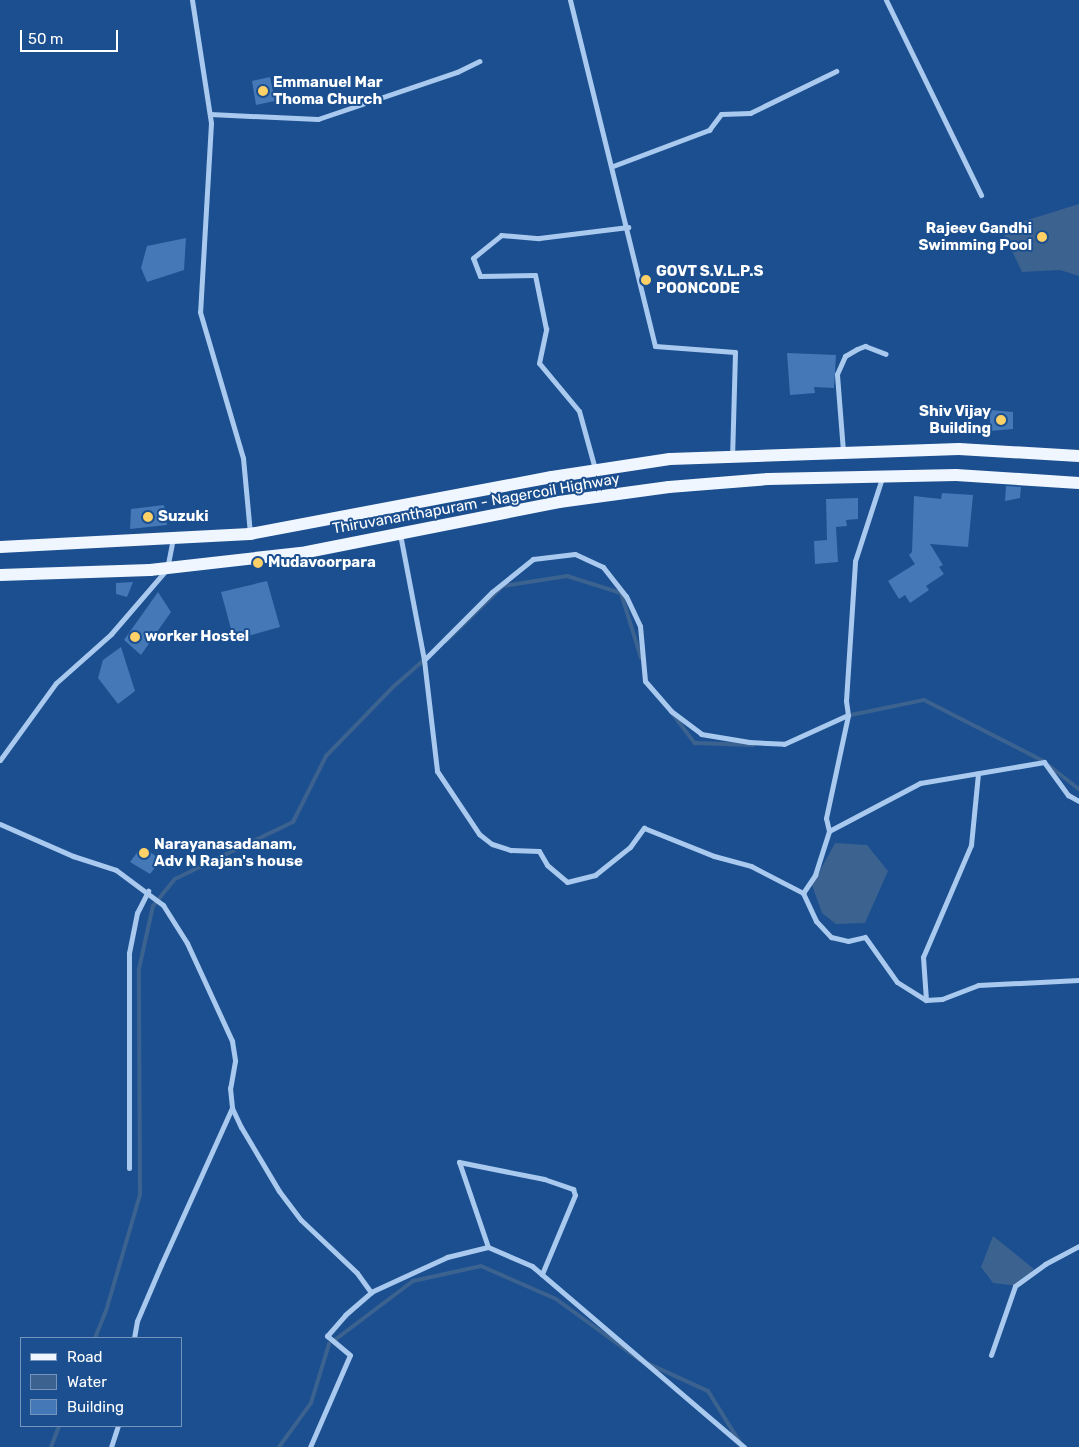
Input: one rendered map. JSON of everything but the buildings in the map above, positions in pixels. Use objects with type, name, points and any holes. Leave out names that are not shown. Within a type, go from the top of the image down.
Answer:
[{"type":"main road","name":"Thiruvananthapuram - Nagercoil Highway","points":[[0,547],[250,534],[595,470],[670,459],[843,451],[959,449],[1079,456]]},
{"type":"main road","name":"Thiruvananthapuram - Nagercoil Highway","points":[[0,575],[167,569],[308,552],[559,502],[669,486],[768,479],[956,475],[1079,483]]},
{"type":"street","points":[[192,0],[210,114],[200,312],[243,458],[250,534]]},
{"type":"street","points":[[570,0],[628,227],[655,346],[735,352],[732,457]]},
{"type":"street","points":[[886,0],[981,195]]},
{"type":"street","points":[[210,114],[318,119],[457,72],[480,61]]},
{"type":"street","points":[[613,166],[710,130],[721,114],[750,113],[836,71]]},
{"type":"street","points":[[595,470],[579,411],[539,364],[546,329],[535,275],[480,276],[473,258],[501,236],[539,238],[628,227]]},
{"type":"street","points":[[843,451],[837,374],[845,356],[857,349],[865,346],[886,354]]},
{"type":"street","points":[[804,893],[815,875],[829,831],[826,818],[848,716],[846,701],[855,561],[882,478]]},
{"type":"street","points":[[400,534],[424,660],[438,772],[479,834],[492,844],[511,850],[539,851],[547,865],[568,882],[596,876],[630,848],[644,828],[714,856],[751,866],[804,893],[816,921],[830,937],[848,941],[865,937],[897,982],[926,1000],[942,999],[978,985],[1079,980]]},
{"type":"street","points":[[0,760],[56,683],[111,634],[167,569],[173,539]]},
{"type":"street","points":[[424,660],[492,592],[534,559],[575,554],[602,567],[626,596],[640,626],[645,681],[671,710],[701,734],[749,742],[784,744],[848,716]]},
{"type":"street","points":[[829,831],[920,783],[1044,762],[1068,795],[1079,801]]},
{"type":"street","points":[[926,1000],[923,957],[971,845],[978,774]]},
{"type":"street","points":[[0,824],[72,856],[116,870],[148,891],[163,905],[187,944],[232,1041],[235,1061],[230,1088],[232,1108],[279,1191],[302,1220],[357,1273],[371,1292]]},
{"type":"street","points":[[129,1168],[129,953],[137,913],[148,891]]},
{"type":"street","points":[[134,1337],[137,1321],[232,1108]]},
{"type":"street","points":[[488,1247],[459,1162],[544,1179],[573,1189],[575,1195],[542,1274]]},
{"type":"street","points":[[991,1355],[1015,1286],[1045,1264],[1079,1246]]},
{"type":"street","points":[[310,1447],[350,1355],[327,1336],[371,1292],[447,1257],[488,1247],[511,1255],[542,1274],[744,1447]]},
{"type":"street","points":[[111,1447],[118,1427]]},
{"type":"water","name":"Rajeev Gandhi Swimming Pool","points":[[1079,204],[1079,276],[1060,270],[1022,272],[1001,228]]},
{"type":"water","points":[[835,843],[867,845],[888,871],[865,923],[836,924],[822,913],[812,885]]},
{"type":"water","points":[[993,1236],[1034,1269],[1019,1286],[993,1283],[981,1267]]},
{"type":"waterway","points":[[446,641],[503,586],[567,576],[621,593],[641,658]]},
{"type":"waterway","points":[[95,1337],[106,1311],[140,1195],[139,969],[153,906],[175,879],[293,822],[326,756],[393,687],[424,660]]},
{"type":"waterway","points":[[846,716],[924,700],[1043,761]]},
{"type":"waterway","points":[[672,713],[695,743],[753,745]]},
{"type":"waterway","points":[[1048,765],[1079,789]]},
{"type":"waterway","points":[[336,1339],[413,1281],[481,1266],[556,1299],[640,1360]]},
{"type":"waterway","points":[[279,1447],[311,1403],[329,1344]]},
{"type":"waterway","points":[[649,1364],[708,1391],[739,1441]]},
{"type":"waterway","points":[[51,1447],[59,1427]]},
{"type":"place","name":"Emmanuel Mar Thoma Church","points":[[263,91]]},
{"type":"place","name":"Rajeev Gandhi Swimming Pool","points":[[1042,237]]},
{"type":"place","name":"GOVT S.V.L.P.S POONCODE","points":[[646,280]]},
{"type":"place","name":"Shiv Vijay Building","points":[[1001,420]]},
{"type":"place","name":"Suzuki","points":[[148,517]]},
{"type":"place","name":"Mudavoorpara","points":[[258,563]]},
{"type":"place","name":"worker Hostel","points":[[135,637]]},
{"type":"place","name":"Narayanasadanam, Adv N Rajan's house","points":[[144,853]]}]
